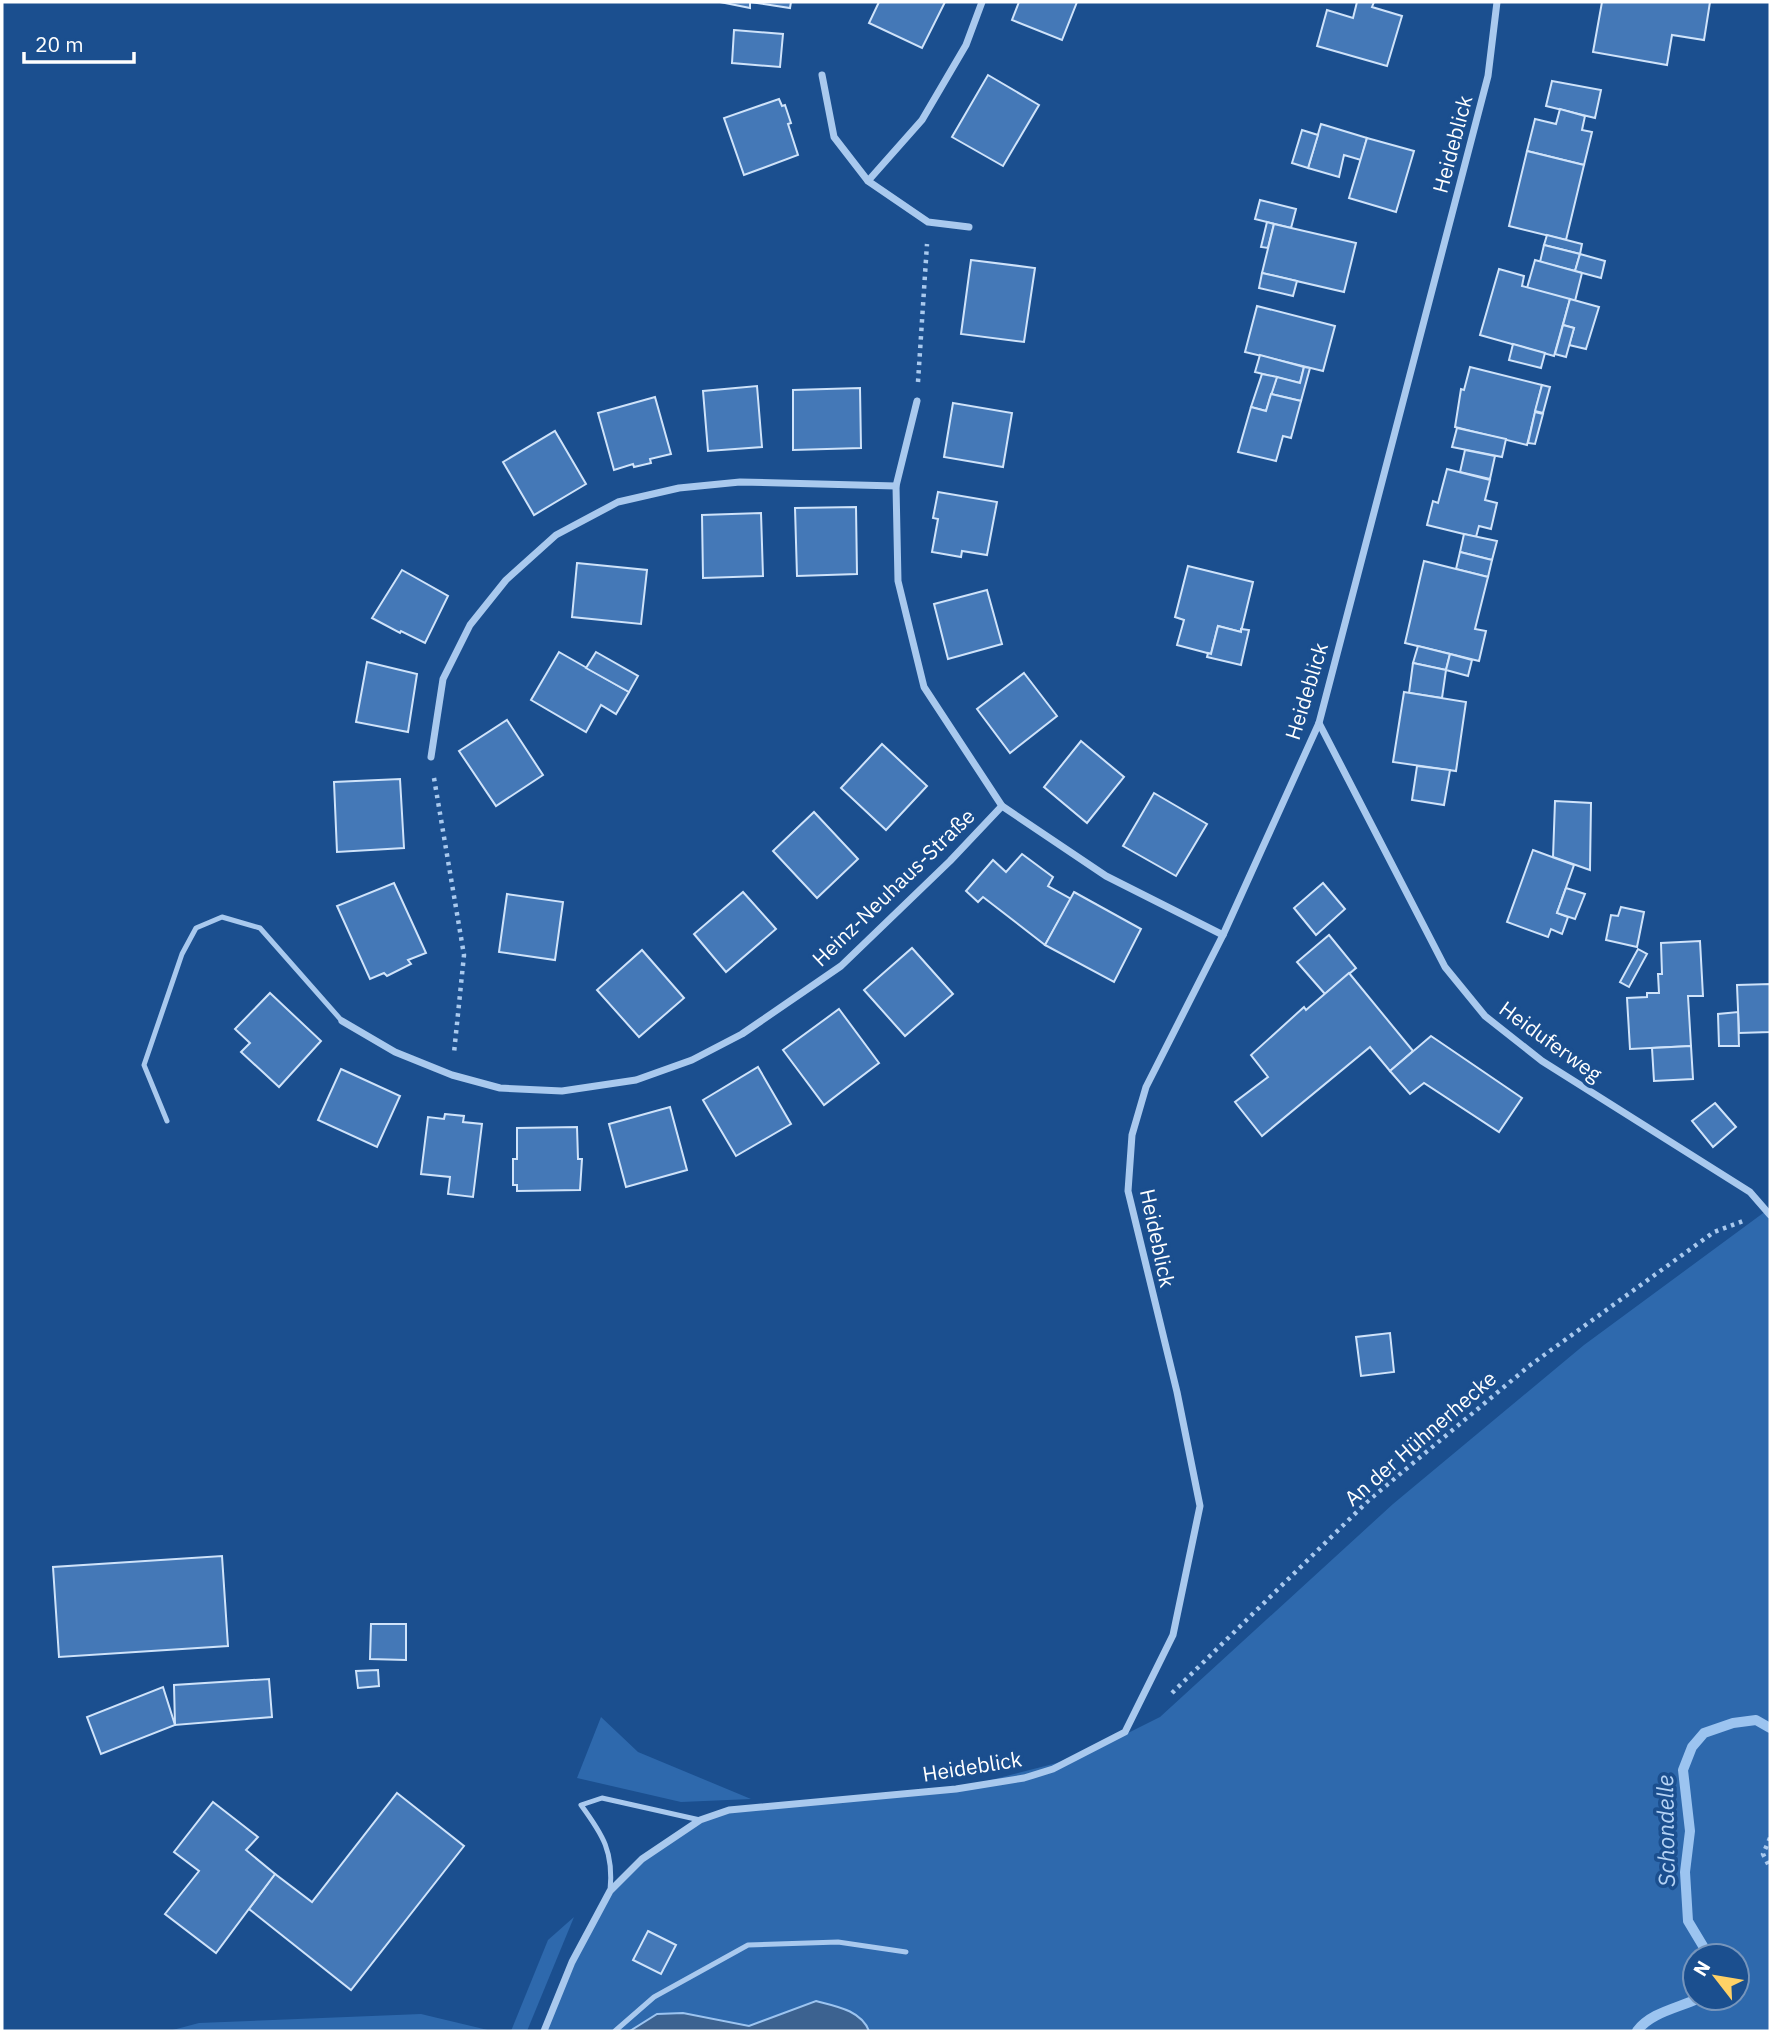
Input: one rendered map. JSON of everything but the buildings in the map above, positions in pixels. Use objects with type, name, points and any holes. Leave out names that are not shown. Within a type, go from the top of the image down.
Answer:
[{"type":"street","points":[[868,181],[922,120],[966,45],[982,2]]},
{"type":"street","name":"Heideblick","points":[[544,2031],[572,1962],[610,1891],[642,1859],[699,1820],[729,1810],[956,1789],[1024,1778],[1062,1765],[1125,1732],[1173,1635],[1200,1506],[1177,1392],[1128,1192],[1132,1135],[1146,1087],[1223,935],[1319,723],[1488,76],[1497,2]]},
{"type":"street","points":[[821,75],[834,137],[868,181],[928,222],[969,228]]},
{"type":"street","points":[[917,401],[896,486],[898,581],[924,687],[1002,806],[1106,876],[1223,935]]},
{"type":"street","points":[[431,757],[443,679],[470,625],[506,580],[556,535],[618,502],[679,488],[740,482],[896,486]]},
{"type":"street","name":"Heiduferweg","points":[[1319,723],[1445,967],[1485,1016],[1542,1061],[1750,1192],[1770,1211]]},
{"type":"street","name":"Heinz-Neuhaus-Straße","points":[[342,1021],[395,1052],[452,1075],[500,1088],[562,1091],[636,1080],[692,1060],[742,1034],[841,966],[950,861],[1002,806]]},
{"type":"lane","points":[[167,1121],[144,1065],[183,954],[195,928],[222,917],[260,928],[342,1021]]},
{"type":"lane","points":[[610,1891],[610,1854],[604,1838],[581,1805],[602,1798],[699,1820]]},
{"type":"lane","points":[[615,2031],[654,1997],[748,1945],[838,1942],[906,1952]]},
{"type":"path","points":[[917,401],[928,222]]},
{"type":"path","points":[[431,757],[464,955],[452,1075]]},
{"type":"path","name":"An der Hühnerhecke","points":[[1164,1700],[1369,1500],[1529,1366],[1714,1232],[1770,1211]]},
{"type":"path","points":[[1770,1838],[1763,1854],[1770,1868]]},
{"type":"shaded area","points":[[1770,1208],[1770,2031],[547,2031],[572,1962],[610,1891],[642,1859],[700,1820],[729,1810],[956,1789],[1080,1757],[1160,1717],[1393,1504],[1584,1345]]},
{"type":"shaded area","points":[[601,1717],[638,1752],[751,1799],[681,1802],[577,1778]]},
{"type":"shaded area","points":[[574,1917],[527,2031],[511,2031],[548,1940]]},
{"type":"shaded area","points":[[816,2001],[854,2014],[869,2031],[630,2031],[657,2014],[683,2013],[749,2026]]},
{"type":"shaded area","points":[[421,2014],[492,2031],[169,2031],[199,2023]]},
{"type":"waterway","name":"Schondelle","points":[[1701,1942],[1688,1921],[1685,1872],[1690,1831],[1683,1770],[1692,1747],[1704,1733],[1733,1723],[1756,1720],[1770,1728]]},
{"type":"waterway","name":"Schondelle","points":[[1637,2031],[1650,2019],[1681,2005]]}]
